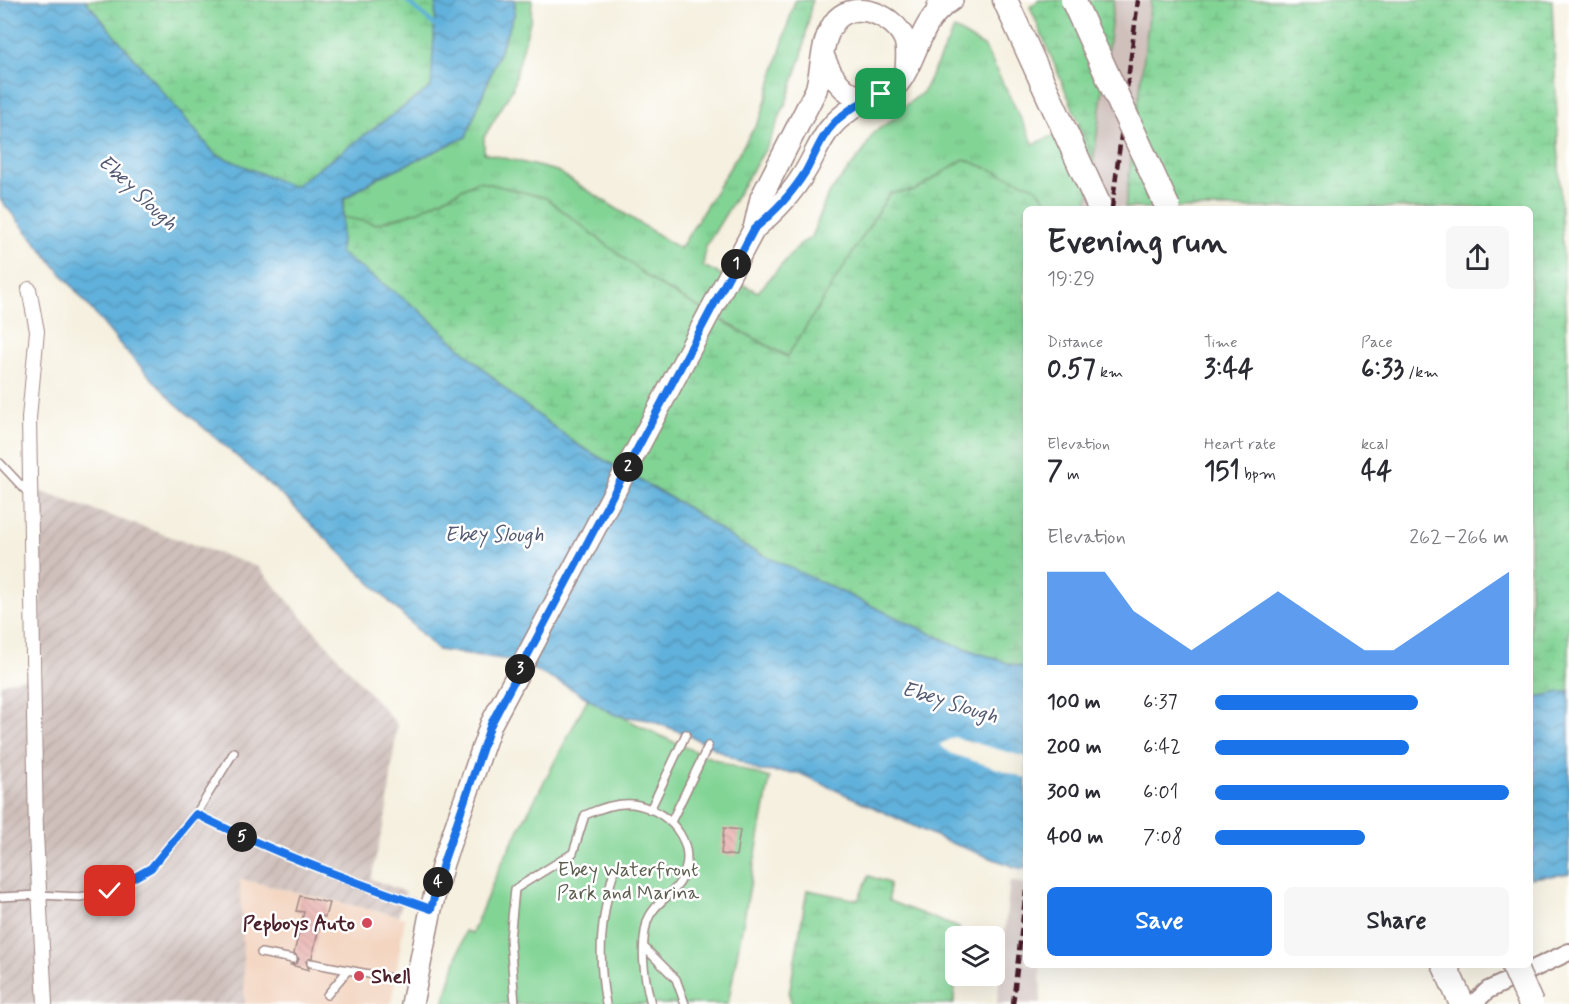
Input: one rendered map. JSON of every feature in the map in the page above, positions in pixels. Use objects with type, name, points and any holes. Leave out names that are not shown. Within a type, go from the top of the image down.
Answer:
[{"type":"highway","points":[[1005,0],[1099,206]]},
{"type":"highway","points":[[1073,0],[1167,206]]},
{"type":"highway","points":[[1446,968],[1462,1004]]},
{"type":"highway","points":[[1515,968],[1531,1004]]},
{"type":"main road","points":[[754,229],[780,207],[805,171],[832,125],[843,114],[869,98],[891,90],[900,82],[926,27],[945,3]]},
{"type":"main road","points":[[412,1004],[431,909],[443,863],[491,724],[754,229],[761,198],[816,90],[828,33],[849,6],[864,9],[891,21],[905,40],[906,70]]},
{"type":"main road","points":[[822,55],[836,82],[859,98],[869,98]]},
{"type":"street","points":[[29,289],[37,331],[29,418],[36,834],[45,1004]]},
{"type":"street","points":[[1473,1004],[1488,990],[1569,952]]},
{"type":"lane","points":[[0,463],[31,497]]},
{"type":"lane","points":[[650,810],[686,734]]},
{"type":"lane","points":[[671,822],[708,746]]},
{"type":"lane","points":[[0,897],[39,895],[81,897],[110,891],[151,868],[196,814],[234,752]]},
{"type":"lane","points":[[515,1004],[510,939],[515,889],[573,853],[585,815],[616,804],[634,804],[671,822],[683,837],[687,850],[683,876],[674,890],[654,908],[648,920],[643,970],[651,1004]]},
{"type":"lane","points":[[196,814],[326,872],[431,909]]},
{"type":"lane","points":[[606,1004],[600,960],[601,935],[604,909],[614,870]]},
{"type":"lane","points":[[644,947],[676,979],[685,1004]]},
{"type":"lane","points":[[261,953],[293,959]]},
{"type":"lane","points":[[311,963],[390,978],[416,980]]},
{"type":"lane","points":[[327,995],[348,970]]},
{"type":"shaded area","points":[[1114,0],[1151,0],[1125,206],[1087,206]]},
{"type":"shaded area","points":[[39,491],[258,567],[397,724],[387,810],[371,879],[406,892],[398,916],[240,879],[245,1004],[0,1004],[0,684],[41,674]]},
{"type":"shaded area","points":[[239,879],[405,918],[391,1004],[245,1004]]},
{"type":"shaded area","points":[[1010,881],[1023,883],[1023,968],[1040,968],[1041,1004],[997,1004],[999,986],[1005,986],[1005,928]]},
{"type":"green space","points":[[85,0],[515,0],[514,15],[466,137],[375,179],[344,199],[343,217],[376,224],[419,211],[478,181],[546,198],[657,284],[787,357],[890,193],[914,191],[964,159],[1037,188],[1050,206],[1023,206],[1023,667],[953,644],[744,546],[688,508],[578,445],[514,397],[418,309],[340,253],[293,187],[215,154]]},
{"type":"green space","points":[[515,0],[532,0],[531,18],[512,90],[484,137],[484,153],[557,171],[680,249],[761,117],[795,0],[812,0],[802,55],[787,100],[768,145],[706,246],[703,266],[758,292],[800,244],[812,237],[827,196],[863,152],[873,133],[899,115],[905,106],[923,92],[954,29],[984,46],[1034,144],[1080,124],[1094,158],[1087,206],[1050,206],[1037,188],[964,159],[914,191],[890,193],[788,357],[657,284],[546,198],[478,181],[419,211],[376,224],[342,217],[344,199],[375,179],[514,15]]},
{"type":"green space","points":[[1039,0],[1114,0],[1094,158],[1030,7]]},
{"type":"green space","points":[[1151,0],[1552,0],[1569,398],[1569,710],[1533,716],[1533,206],[1125,206]]},
{"type":"green space","name":"Ebey Waterfront Park and Marina","points":[[588,698],[677,744],[723,763],[770,778],[728,1004],[443,1004],[465,931],[472,933],[500,866]]},
{"type":"green space","points":[[869,876],[889,883],[889,901],[954,926],[945,926],[945,986],[955,986],[954,1004],[792,1004],[789,995],[807,890],[858,900]]},
{"type":"water","name":"Ebey Slough","points":[[0,0],[85,0],[215,154],[293,187],[431,87],[436,0],[515,0],[514,15],[466,137],[375,179],[344,199],[340,253],[418,309],[514,397],[578,445],[688,508],[744,546],[953,644],[1023,667],[1023,868],[946,841],[799,773],[759,771],[686,734],[649,720],[615,715],[572,689],[517,661],[438,650],[287,500],[174,402],[124,349],[0,199]]},
{"type":"water","points":[[1569,691],[1569,874],[1533,878],[1533,697]]},
{"type":"pier","points":[[954,737],[1023,756],[1023,777],[952,754],[939,745]]},
{"type":"building","points":[[724,828],[740,830],[736,856],[721,854]]},
{"type":"building","points":[[300,896],[329,903],[325,917],[322,916],[312,957],[306,961],[309,970],[291,965],[297,963],[299,959],[294,953],[304,912],[296,911]]},
{"type":"waterway","points":[[406,0],[438,28]]},
{"type":"railway","points":[[1112,206],[1138,0]]},
{"type":"railway","points":[[1013,1004],[1023,916]]},
{"type":"place","name":"Pepboys Auto","points":[[367,923]]},
{"type":"place","name":"Shell","points":[[359,976]]},
{"type":"route","points":[[110,891],[151,868],[196,814],[326,872],[431,909],[443,863],[491,724],[754,229],[780,207],[805,171],[832,125],[843,114],[869,98],[881,94]]}]
